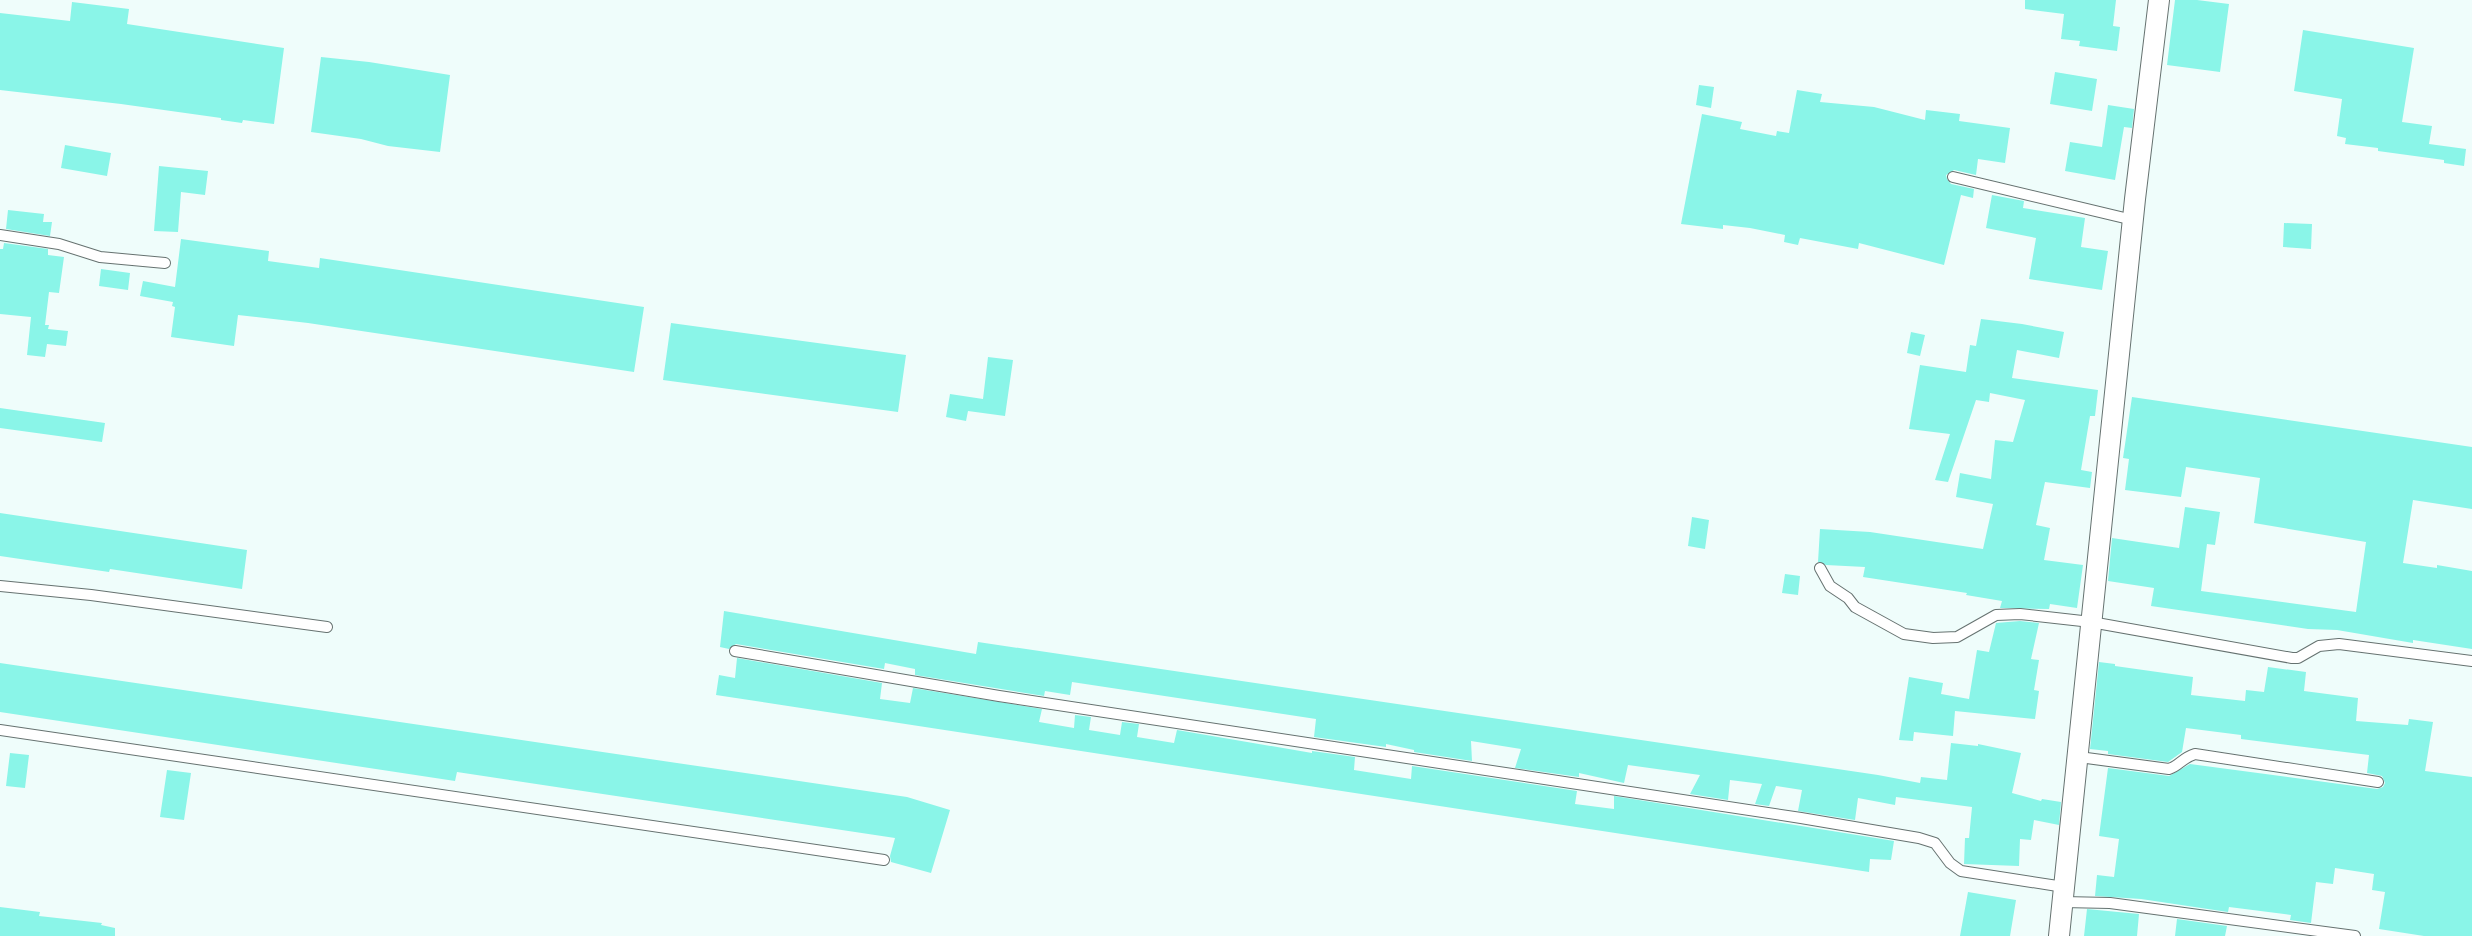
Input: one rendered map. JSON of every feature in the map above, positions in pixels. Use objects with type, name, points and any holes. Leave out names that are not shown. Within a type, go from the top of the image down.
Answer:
[{"type":"street","points":[[2059,936],[2133,220],[2159,0]]},
{"type":"lane","points":[[1953,177],[2133,220]]},
{"type":"lane","points":[[0,235],[59,244],[100,257],[165,263]]},
{"type":"lane","points":[[1820,568],[1830,586],[1848,598],[1855,607],[1904,634],[1933,638],[1957,638],[1996,615],[2020,614],[2092,622],[2292,658],[2298,658],[2319,646],[2339,644],[2472,661]]},
{"type":"lane","points":[[0,586],[90,594],[327,628]]},
{"type":"lane","points":[[734,651],[999,696],[1801,818],[1919,838],[1935,843],[1950,863],[1961,871],[2063,894],[2110,904],[2355,936]]},
{"type":"lane","points":[[0,730],[884,860]]},
{"type":"lane","points":[[2079,757],[2169,769],[2175,767],[2184,757],[2195,754],[2378,782]]},
{"type":"building","points":[[2025,0],[2116,0],[2113,26],[2120,27],[2117,51],[2079,46],[2080,41],[2061,39],[2064,14],[2025,9]]},
{"type":"building","points":[[2175,0],[2197,0],[2229,4],[2220,72],[2167,65]]},
{"type":"building","points":[[72,2],[129,9],[127,24],[284,48],[274,124],[243,120],[242,123],[221,120],[221,118],[121,104],[0,90],[0,13],[70,21]]},
{"type":"building","points":[[2303,30],[2414,48],[2402,122],[2432,126],[2429,144],[2466,149],[2464,166],[2444,163],[2444,160],[2378,151],[2378,148],[2345,144],[2346,138],[2337,136],[2342,99],[2294,91]]},
{"type":"building","points":[[321,57],[369,62],[450,75],[440,152],[388,146],[361,139],[311,132]]},
{"type":"building","points":[[2055,72],[2097,79],[2092,111],[2050,104]]},
{"type":"building","points":[[1699,85],[1714,87],[1711,108],[1696,105]]},
{"type":"building","points":[[1797,90],[1822,94],[1820,102],[1874,107],[1925,120],[1926,110],[1960,114],[1959,121],[2010,128],[2005,163],[1978,159],[1976,175],[1954,170],[1946,175],[1951,184],[1974,189],[1973,198],[1961,195],[1944,265],[1859,243],[1858,249],[1800,238],[1798,245],[1784,242],[1785,235],[1750,228],[1723,225],[1723,229],[1681,224],[1702,114],[1742,122],[1740,129],[1776,136],[1777,131],[1789,133]]},
{"type":"building","points":[[2108,105],[2134,109],[2132,128],[2124,127],[2115,180],[2065,171],[2070,142],[2102,147]]},
{"type":"building","points":[[65,145],[111,153],[107,176],[61,168]]},
{"type":"building","points":[[159,166],[208,171],[205,195],[181,192],[178,232],[154,231]]},
{"type":"building","points":[[1992,195],[2024,201],[2023,208],[2085,218],[2081,247],[2108,251],[2102,290],[2029,279],[2036,238],[1986,228]]},
{"type":"building","points":[[8,210],[44,214],[43,222],[52,222],[50,236],[6,229]]},
{"type":"building","points":[[2284,223],[2312,224],[2311,249],[2283,247]]},
{"type":"building","points":[[181,239],[269,251],[268,261],[319,268],[320,258],[644,307],[634,372],[308,323],[238,315],[234,346],[171,337],[175,307],[172,306],[173,302],[140,296],[143,281],[175,287]]},
{"type":"building","points":[[4,243],[48,249],[48,255],[64,257],[59,293],[49,292],[45,325],[49,325],[48,329],[68,331],[66,346],[47,344],[45,357],[27,355],[31,317],[0,314],[0,249],[3,249]]},
{"type":"building","points":[[101,269],[130,273],[128,290],[99,286]]},
{"type":"building","points":[[1981,319],[2064,332],[2059,358],[2017,350],[2012,378],[2098,390],[2095,416],[2090,416],[2081,470],[2092,472],[2090,488],[2045,482],[2036,525],[2050,528],[2044,560],[2083,565],[2077,608],[2050,604],[2049,609],[2000,608],[2002,601],[1966,595],[1967,593],[1863,577],[1865,567],[1826,565],[1818,562],[1820,529],[1870,532],[1983,549],[1993,504],[1956,497],[1960,473],[1991,479],[1995,440],[2013,442],[2025,400],[1990,393],[1989,402],[1976,400],[1948,482],[1935,480],[1950,434],[1909,429],[1920,365],[1966,372],[1970,345],[1976,346]]},
{"type":"building","points":[[671,323],[906,355],[898,412],[663,380]]},
{"type":"building","points":[[1911,332],[1925,335],[1920,356],[1907,353]]},
{"type":"building","points":[[988,357],[1013,360],[1005,416],[968,411],[966,421],[946,417],[950,394],[983,399]]},
{"type":"building","points":[[2132,397],[2472,447],[2472,509],[2413,500],[2403,563],[2437,568],[2437,565],[2472,571],[2472,649],[2413,640],[2413,643],[2337,630],[2308,629],[2151,606],[2154,588],[2108,581],[2112,538],[2179,548],[2185,507],[2220,512],[2215,545],[2207,544],[2201,591],[2356,612],[2366,542],[2254,523],[2260,478],[2186,467],[2181,497],[2125,490],[2129,459],[2123,458]]},
{"type":"building","points":[[0,408],[105,423],[102,442],[0,428]]},
{"type":"building","points":[[0,513],[247,550],[242,589],[110,569],[109,572],[0,556]]},
{"type":"building","points":[[1692,517],[1709,520],[1705,549],[1688,546]]},
{"type":"building","points":[[1785,574],[1800,576],[1798,595],[1782,593]]},
{"type":"building","points":[[724,611],[976,654],[978,642],[1878,775],[1920,783],[1921,777],[1947,780],[1951,743],[1978,746],[1978,744],[2021,753],[2012,793],[2041,801],[2042,799],[2061,802],[2059,825],[2034,820],[2031,840],[2020,839],[2019,866],[1964,864],[1965,838],[1969,838],[1972,807],[1896,797],[1895,805],[1858,798],[1855,820],[1798,811],[1802,790],[1776,786],[1769,806],[1755,804],[1762,784],[1730,780],[1728,800],[1690,794],[1700,775],[1628,765],[1624,783],[1579,773],[1579,777],[1515,768],[1521,749],[1471,741],[1472,761],[1414,752],[1414,750],[1386,744],[1386,747],[1314,737],[1316,719],[1072,682],[1070,695],[1045,691],[1044,696],[915,675],[915,669],[885,663],[884,669],[736,644],[729,649],[720,647]]},
{"type":"building","points":[[2020,621],[2039,623],[2031,659],[2039,660],[2034,690],[2039,691],[2035,719],[1955,711],[1953,736],[1914,732],[1913,741],[1899,740],[1909,677],[1943,683],[1941,694],[1969,699],[1977,650],[1989,652],[1996,623]]},
{"type":"building","points":[[737,658],[882,683],[880,699],[910,703],[913,688],[1042,709],[1039,722],[1074,728],[1075,715],[1091,717],[1089,730],[1120,735],[1122,722],[1139,724],[1137,737],[1174,743],[1177,730],[1312,753],[1312,751],[1355,757],[1354,770],[1411,779],[1412,766],[1577,791],[1575,804],[1614,809],[1614,796],[1894,841],[1891,860],[1870,859],[1869,872],[716,695],[719,675],[735,678]]},
{"type":"building","points":[[2099,662],[2193,677],[2191,695],[2245,701],[2246,690],[2264,692],[2268,667],[2306,672],[2304,691],[2358,698],[2356,721],[2408,725],[2409,719],[2433,722],[2425,771],[2472,777],[2472,936],[2424,936],[2379,929],[2385,892],[2372,890],[2374,874],[2335,868],[2333,884],[2316,882],[2311,923],[2290,920],[2291,915],[2229,907],[2228,912],[2141,899],[2095,896],[2097,875],[2114,877],[2119,839],[2099,836],[2108,768],[2169,776],[2190,764],[2377,789],[2383,787],[2385,783],[2382,776],[2367,773],[2369,755],[2241,739],[2241,735],[2186,728],[2182,752],[2168,762],[2108,754],[2108,751],[2090,749]]},
{"type":"building","points":[[0,663],[907,797],[950,810],[931,873],[891,862],[890,856],[895,838],[457,772],[455,781],[0,712]]},
{"type":"building","points":[[10,753],[29,755],[25,788],[6,786]]},
{"type":"building","points":[[167,770],[191,773],[184,820],[160,817]]},
{"type":"building","points":[[1968,892],[2016,900],[2010,936],[1960,936]]},
{"type":"building","points":[[0,907],[40,912],[39,916],[102,923],[101,925],[115,928],[115,936],[0,936]]},
{"type":"building","points":[[2087,909],[2139,914],[2137,936],[2084,936]]},
{"type":"building","points":[[2177,919],[2227,926],[2225,936],[2175,936]]}]
